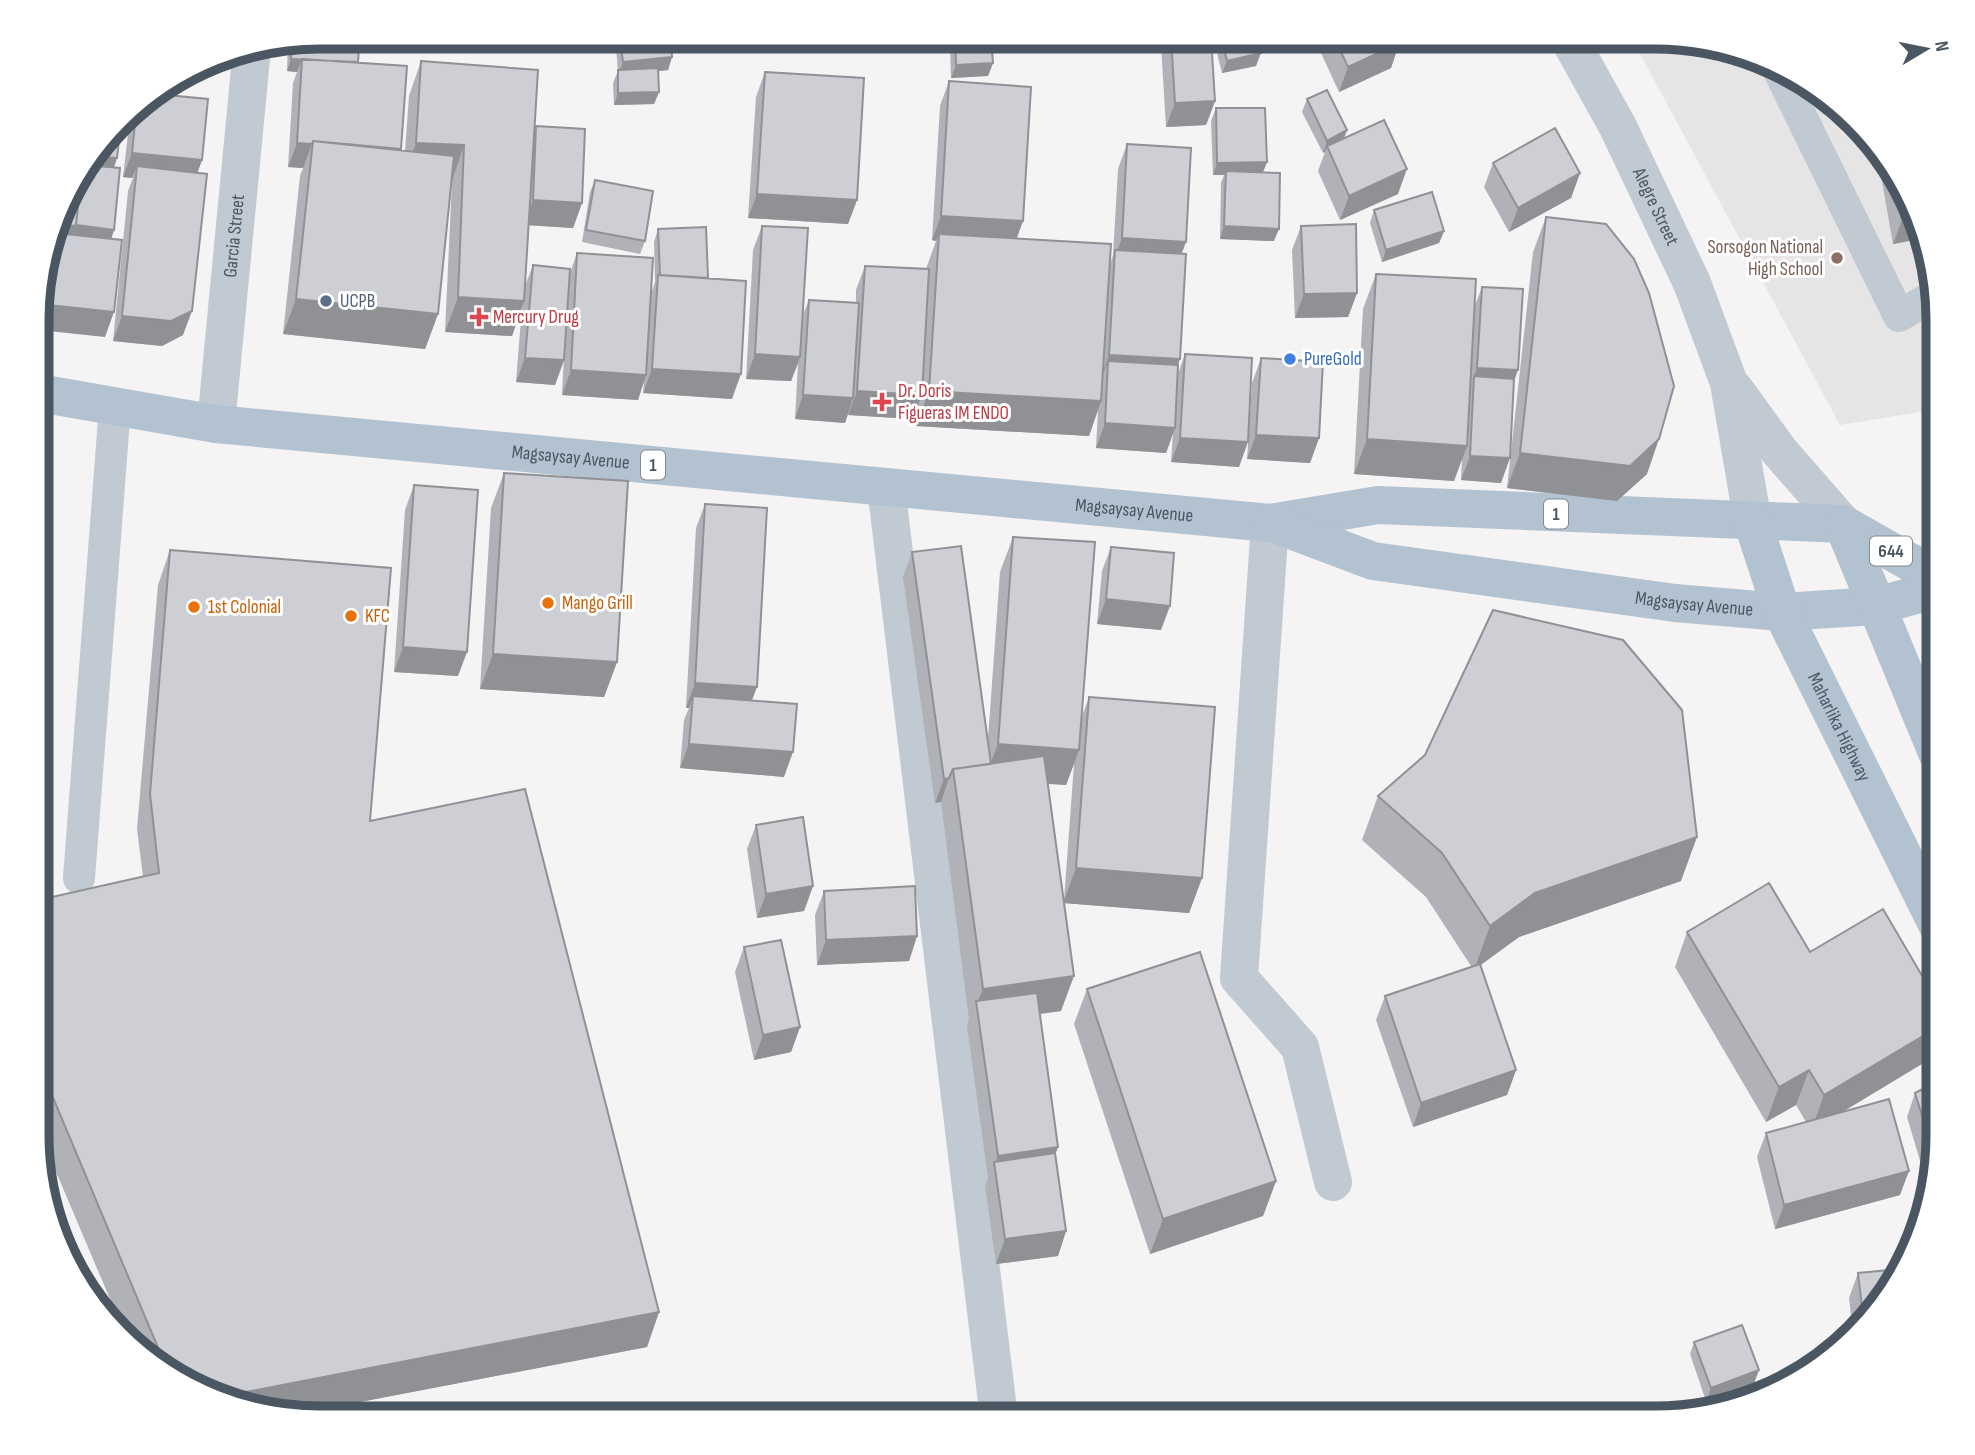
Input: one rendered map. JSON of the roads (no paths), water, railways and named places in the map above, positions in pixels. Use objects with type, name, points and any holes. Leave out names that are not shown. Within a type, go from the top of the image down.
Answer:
[{"type":"main road","name":"Magsaysay Avenue","points":[[49,395],[216,424],[1270,523],[1378,505],[1753,523],[1843,524]]},
{"type":"main road","name":"Magsaysay Avenue","points":[[1270,523],[1373,562],[1675,603],[1782,612],[1875,606],[1926,592]]},
{"type":"main road","name":"Maharlika Highway","points":[[1753,523],[1782,612],[1926,902]]},
{"type":"main road","name":"644","points":[[1843,524],[1926,571]]},
{"type":"main road","points":[[1843,524],[1926,727]]},
{"type":"street","name":"Alegre Street","points":[[1575,49],[1618,127],[1686,271],[1729,383],[1753,523]]},
{"type":"street","name":"Garcia Street","points":[[216,424],[251,58]]},
{"type":"street","name":"Alegre Street","points":[[1729,383],[1780,452],[1843,524]]},
{"type":"street","points":[[886,487],[998,1406]]},
{"type":"street","points":[[1270,523],[1239,978],[1300,1047],[1333,1182]]},
{"type":"lane","points":[[1784,82],[1899,317],[1925,301]]},
{"type":"lane","points":[[79,878],[115,406]]},
{"type":"place","name":"Sorsogon National High School","points":[[1837,258]]},
{"type":"place","name":"UCPB","points":[[326,301]]},
{"type":"place","name":"Mercury Drug","points":[[479,317]]},
{"type":"place","name":"PureGold","points":[[1290,359]]},
{"type":"place","name":"Dr. Doris Figueras IM ENDO","points":[[882,402]]},
{"type":"place","name":"Mango Grill","points":[[548,603]]},
{"type":"place","name":"1st Colonial","points":[[194,607]]},
{"type":"place","name":"KFC","points":[[351,616]]}]
